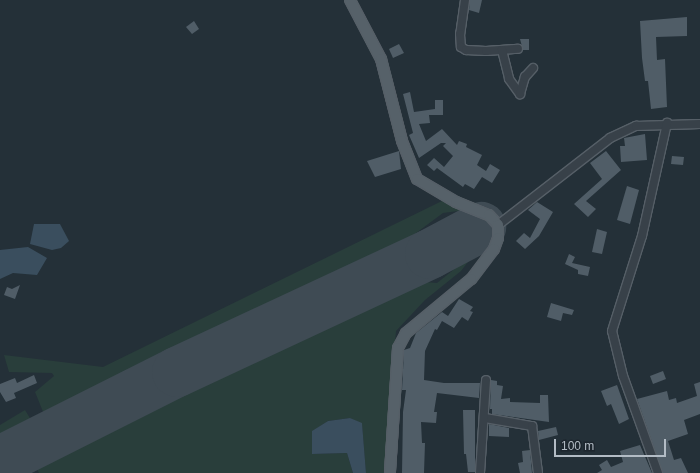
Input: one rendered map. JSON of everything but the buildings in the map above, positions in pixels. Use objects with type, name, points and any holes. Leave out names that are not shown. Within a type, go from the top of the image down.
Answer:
[{"type":"main road","points":[[350,0],[381,59],[402,141],[417,179],[456,202],[488,215],[498,225],[498,238],[494,249],[471,279],[406,333],[398,348],[390,473]]},
{"type":"street","points":[[465,0],[460,34],[461,47],[466,50],[518,49]]},
{"type":"street","points":[[502,50],[508,79],[520,94],[525,77],[533,68]]},
{"type":"street","points":[[658,473],[623,376],[612,332],[642,236],[667,124]]},
{"type":"street","points":[[498,225],[610,138],[636,126],[700,124]]},
{"type":"street","points":[[480,473],[485,418],[484,402],[486,380]]},
{"type":"street","points":[[485,418],[532,426],[538,473]]},
{"type":"green space","points":[[444,200],[483,216],[487,226],[484,241],[461,271],[425,300],[396,331],[384,473],[366,473],[362,424],[350,418],[328,421],[313,431],[312,443],[313,454],[347,453],[353,473],[39,473],[34,463],[38,457],[402,280],[437,283],[472,255],[484,234],[482,220],[472,215],[458,211],[443,213],[385,256],[0,445],[0,425],[25,410],[33,423],[46,419],[35,392],[54,376],[52,373],[9,372],[4,355],[103,367]]},
{"type":"water","points":[[34,224],[60,224],[69,241],[61,248],[52,250],[30,244]]},
{"type":"water","points":[[28,247],[47,258],[37,275],[13,273],[0,279],[0,250]]},
{"type":"water","points":[[350,418],[362,423],[366,473],[353,473],[347,453],[312,454],[312,431],[328,421]]},
{"type":"runway","points":[[0,461],[177,372],[430,254],[481,227]]}]
